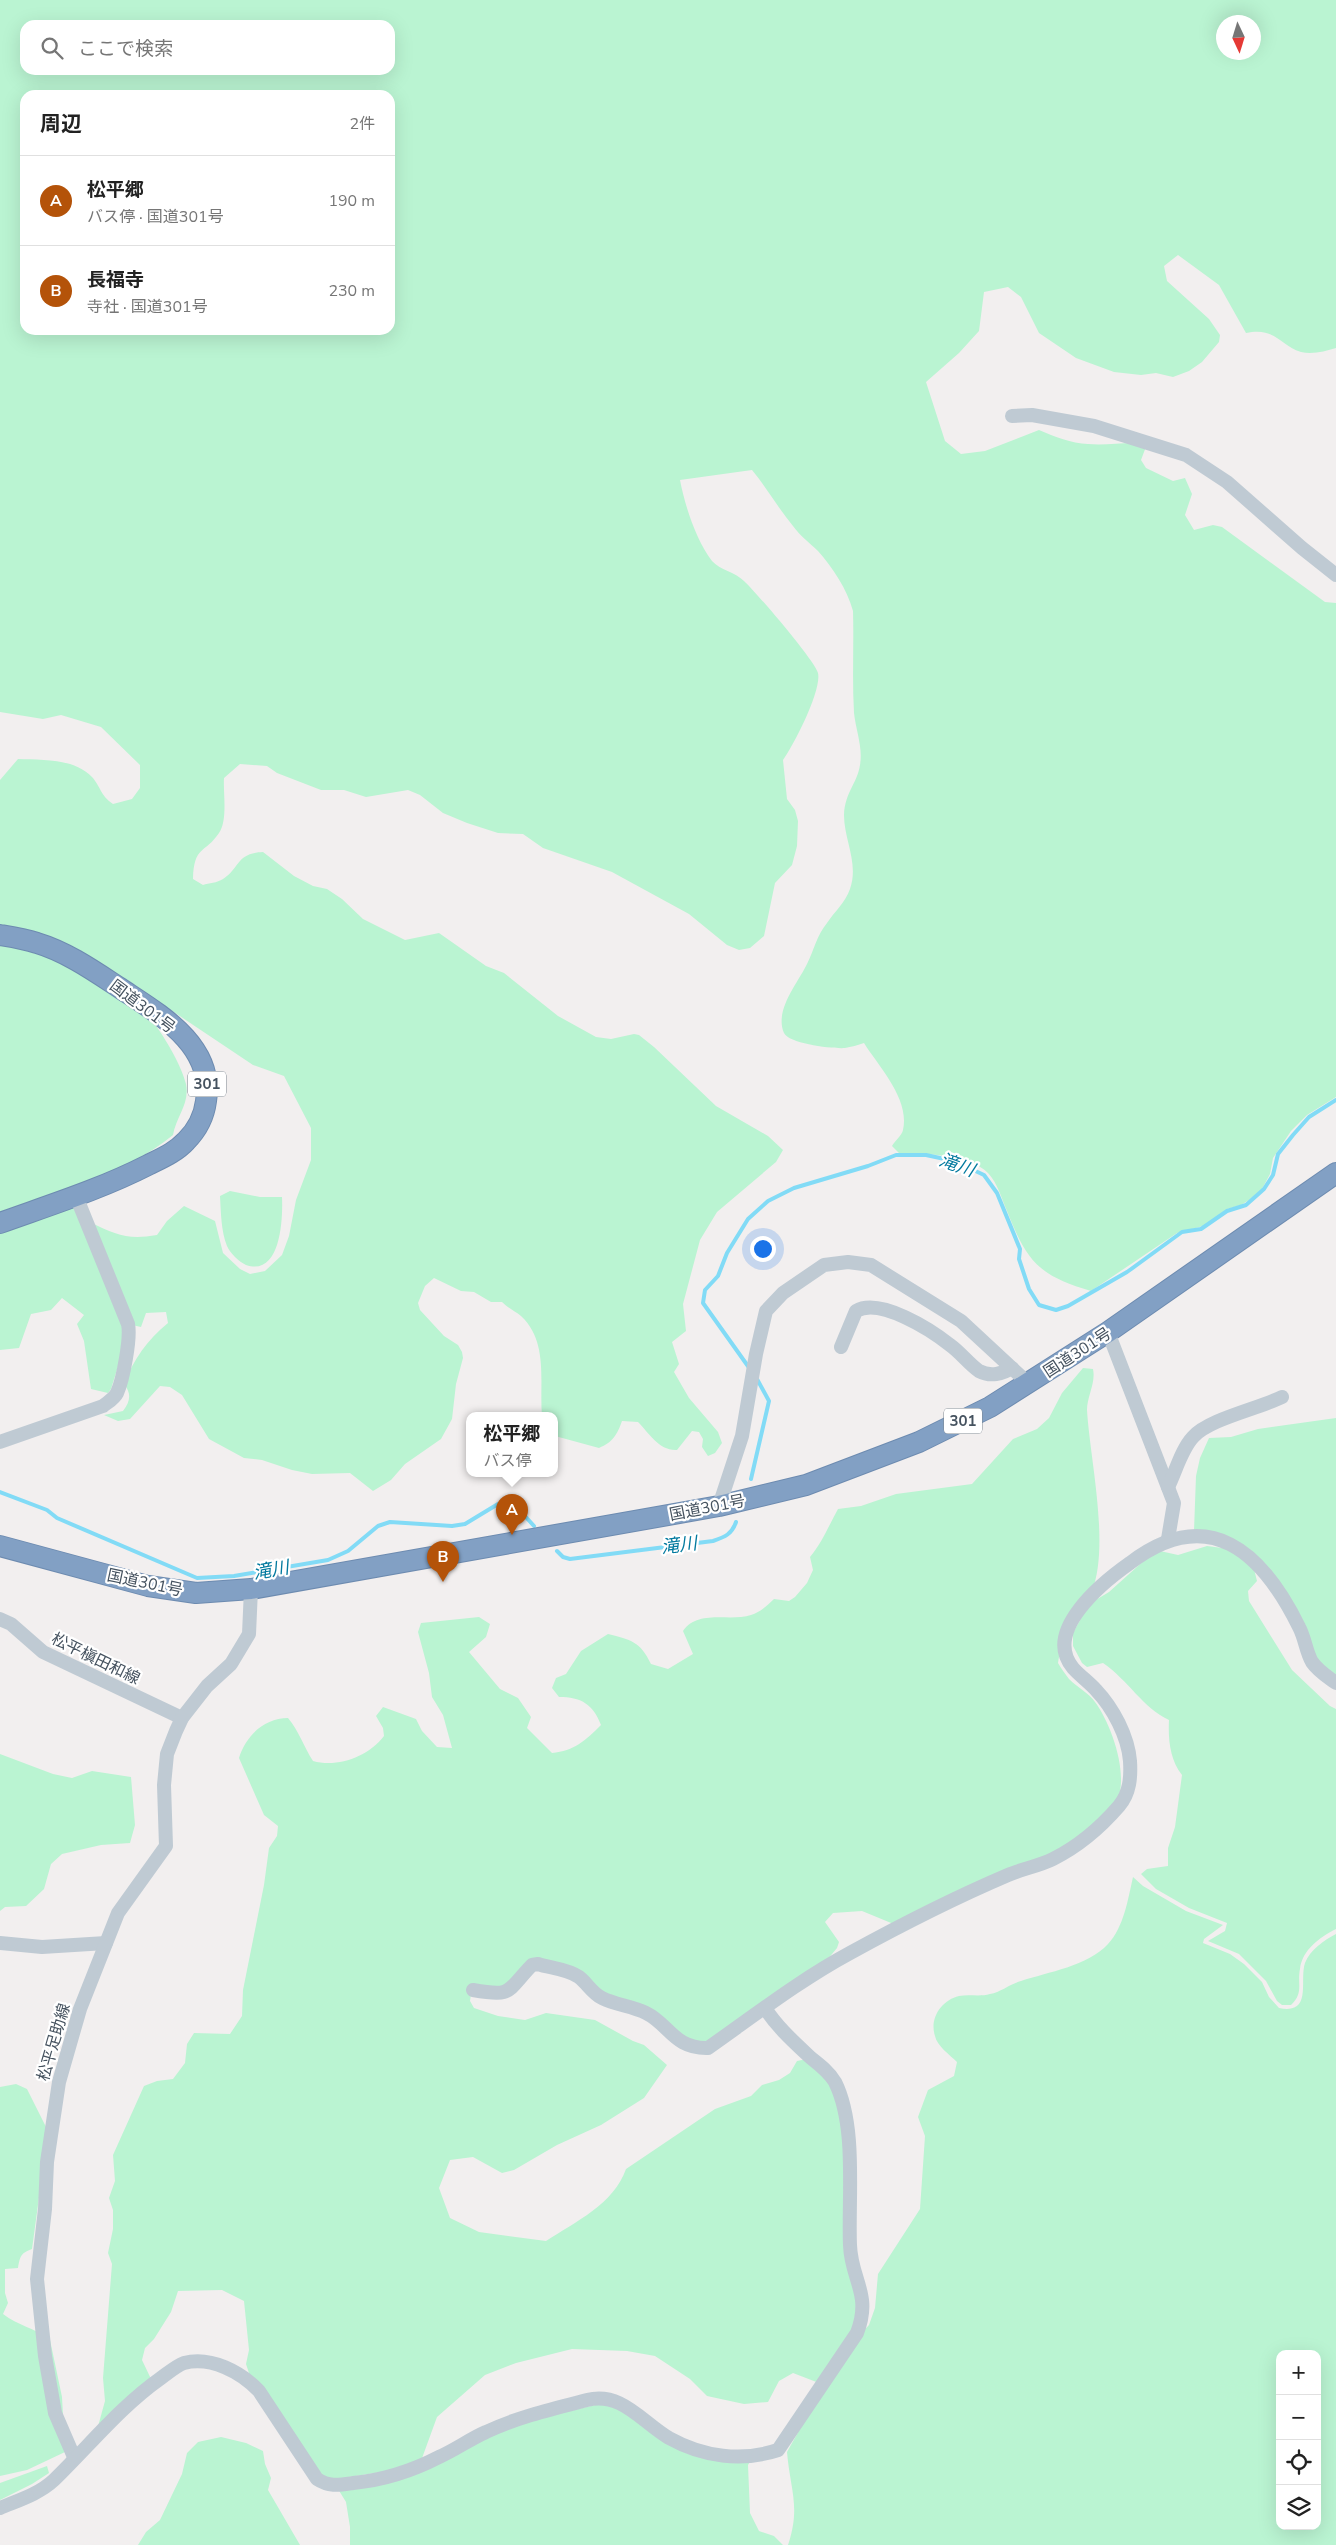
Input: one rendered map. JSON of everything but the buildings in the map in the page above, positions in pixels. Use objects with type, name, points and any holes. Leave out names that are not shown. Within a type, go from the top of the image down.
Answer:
[{"type":"highway","name":"国道301号","points":[[0,935],[37,943],[60,952],[103,976],[156,1011],[188,1040],[199,1056],[205,1072],[208,1089],[202,1120],[185,1142],[171,1153],[133,1172],[76,1196],[0,1222]]},
{"type":"highway","name":"国道301号","points":[[0,1546],[172,1591],[216,1592],[252,1588],[719,1506],[806,1485],[883,1456],[955,1425],[1029,1384],[1334,1177]]},
{"type":"street","points":[[1012,416],[1032,415],[1094,426],[1159,445],[1186,456],[1227,482],[1302,548],[1336,575]]},
{"type":"street","points":[[0,1442],[103,1406],[116,1394],[124,1373],[130,1335],[128,1324],[76,1196]]},
{"type":"street","points":[[719,1506],[742,1436],[756,1354],[766,1311],[783,1292],[824,1265],[848,1262],[871,1265],[961,1321],[1029,1384]]},
{"type":"street","points":[[840,1347],[856,1311],[869,1307],[901,1315],[951,1346],[980,1371],[1001,1374],[1012,1368]]},
{"type":"street","points":[[1108,1332],[1174,1503],[1168,1540]]},
{"type":"street","points":[[1168,1486],[1186,1446],[1194,1435],[1222,1420],[1282,1397]]},
{"type":"street","points":[[473,1990],[498,1994],[510,1992],[532,1965],[538,1964],[574,1974],[596,1994],[626,2007],[645,2012],[671,2035],[700,2048],[708,2048],[797,1984],[849,1953],[1009,1874],[1051,1860],[1092,1834],[1118,1806],[1130,1786],[1129,1755],[1124,1735],[1106,1701],[1071,1667],[1064,1647],[1066,1635],[1082,1604],[1128,1563],[1168,1540],[1204,1537],[1226,1542],[1246,1553],[1275,1585],[1300,1628],[1312,1662],[1336,1683]]},
{"type":"street","name":"松平足助線","points":[[74,2457],[55,2413],[45,2356],[37,2279],[45,2209],[47,2162],[59,2082],[80,2009],[118,1913],[166,1846],[164,1785],[167,1754],[182,1718],[207,1686],[232,1664],[249,1634],[252,1588]]},
{"type":"street","name":"松平槇田和線","points":[[0,1619],[11,1624],[43,1652],[182,1718]]},
{"type":"street","points":[[0,1943],[42,1947],[106,1943]]},
{"type":"street","points":[[0,2508],[33,2495],[53,2481],[74,2457],[137,2395],[182,2364],[193,2362],[208,2362],[238,2373],[248,2380],[259,2391],[317,2479],[326,2485],[367,2482],[402,2474],[440,2457],[485,2432],[529,2415],[599,2398],[619,2401],[668,2437],[703,2452],[734,2457],[766,2454],[778,2450],[857,2333],[863,2315],[863,2298],[851,2256],[850,2171],[846,2124],[839,2094],[830,2075],[776,2025],[764,2008]]},
{"type":"green space","points":[[0,0],[1336,0],[1336,348],[1305,353],[1264,332],[1246,333],[1219,285],[1178,255],[1164,266],[1167,281],[1209,319],[1220,335],[1219,342],[1202,362],[1189,371],[1173,377],[1156,373],[1141,375],[1114,372],[1076,358],[1039,333],[1021,297],[1008,287],[984,292],[979,331],[959,353],[926,382],[945,441],[961,454],[985,451],[1039,430],[1063,439],[1082,443],[1147,444],[1141,460],[1146,468],[1173,481],[1185,478],[1192,494],[1185,515],[1194,530],[1213,525],[1222,527],[1325,602],[1336,603],[1336,1097],[1307,1115],[1291,1131],[1273,1158],[1270,1174],[1262,1189],[1249,1200],[1241,1205],[1227,1209],[1207,1225],[1177,1233],[1091,1291],[1058,1279],[1036,1264],[1021,1242],[994,1182],[988,1173],[980,1167],[970,1162],[946,1156],[899,1153],[892,1146],[903,1130],[904,1118],[902,1107],[892,1084],[864,1043],[845,1048],[822,1047],[794,1040],[784,1033],[782,1015],[788,997],[807,964],[821,932],[848,894],[852,879],[852,861],[844,815],[846,800],[858,772],[861,758],[854,713],[853,611],[839,579],[829,564],[796,530],[752,470],[680,480],[692,522],[706,553],[719,567],[736,575],[751,588],[796,642],[818,673],[816,692],[812,704],[783,760],[787,799],[795,810],[798,821],[797,846],[792,865],[775,883],[764,936],[750,948],[739,950],[727,945],[689,914],[612,872],[543,848],[523,834],[498,833],[467,823],[443,813],[420,795],[408,790],[366,797],[344,790],[321,790],[277,773],[267,766],[240,764],[224,778],[222,828],[214,840],[198,855],[193,879],[203,885],[218,881],[229,874],[243,858],[254,853],[263,852],[294,876],[313,886],[327,889],[342,899],[363,919],[405,940],[439,933],[486,966],[504,973],[558,1016],[596,1037],[611,1039],[634,1034],[639,1035],[716,1106],[768,1136],[783,1150],[776,1162],[717,1212],[700,1240],[683,1304],[686,1331],[672,1342],[679,1364],[674,1372],[689,1398],[718,1432],[722,1443],[715,1453],[708,1456],[702,1447],[703,1439],[699,1432],[692,1431],[677,1450],[671,1450],[655,1440],[638,1422],[622,1421],[614,1438],[599,1448],[558,1437],[558,1412],[542,1412],[541,1363],[536,1338],[530,1326],[521,1316],[502,1302],[491,1302],[474,1292],[461,1291],[434,1278],[425,1286],[418,1303],[420,1310],[444,1336],[458,1345],[462,1352],[463,1358],[456,1384],[452,1419],[441,1439],[405,1464],[391,1480],[373,1491],[350,1473],[312,1474],[292,1470],[262,1460],[244,1458],[209,1439],[182,1395],[170,1387],[160,1386],[130,1419],[118,1421],[104,1415],[123,1411],[129,1401],[127,1388],[124,1384],[132,1366],[147,1343],[168,1323],[166,1312],[146,1313],[141,1327],[132,1325],[90,1222],[107,1230],[130,1237],[157,1235],[167,1221],[184,1206],[215,1221],[223,1253],[240,1269],[250,1274],[265,1271],[282,1255],[289,1236],[296,1200],[311,1160],[311,1128],[284,1076],[253,1065],[117,974],[0,926],[0,780],[18,759],[57,761],[76,766],[92,777],[113,804],[132,799],[140,788],[140,765],[101,727],[61,715],[43,719],[0,712]]},
{"type":"green space","points":[[0,944],[33,952],[63,965],[144,1012],[171,1050],[184,1076],[187,1091],[173,1135],[154,1149],[90,1181],[0,1212]]},
{"type":"green space","points":[[230,1191],[260,1197],[282,1197],[282,1218],[278,1243],[267,1262],[258,1266],[246,1265],[232,1254],[227,1246],[222,1228],[220,1196]]},
{"type":"green space","points":[[76,1205],[127,1337],[111,1389],[108,1393],[91,1389],[84,1341],[77,1324],[84,1315],[62,1298],[51,1310],[31,1314],[19,1348],[0,1350],[0,1231]]},
{"type":"green space","points":[[1083,1368],[1093,1369],[1094,1374],[1087,1410],[1097,1502],[1099,1550],[1097,1572],[1092,1591],[1068,1635],[1058,1663],[1069,1679],[1092,1699],[1108,1724],[1120,1767],[1121,1781],[1115,1805],[1068,1846],[896,1925],[862,1911],[833,1913],[825,1922],[839,1942],[837,1948],[822,1966],[706,2044],[699,2044],[628,2005],[538,1961],[507,1988],[472,1988],[470,2001],[474,2008],[498,2016],[525,2020],[546,2013],[595,2020],[644,2045],[667,2065],[644,2098],[601,2125],[557,2145],[514,2170],[502,2173],[473,2157],[450,2160],[439,2188],[450,2218],[479,2232],[546,2241],[581,2219],[603,2202],[613,2192],[626,2169],[715,2109],[751,2096],[762,2085],[779,2080],[790,2073],[797,2061],[807,2059],[827,2076],[840,2109],[860,2318],[819,2383],[793,2373],[779,2381],[768,2402],[744,2404],[707,2396],[690,2379],[655,2356],[627,2351],[572,2349],[516,2363],[485,2375],[437,2417],[421,2461],[400,2469],[324,2481],[250,2376],[246,2364],[249,2350],[244,2301],[222,2290],[178,2291],[171,2312],[154,2339],[145,2348],[142,2360],[152,2381],[97,2430],[105,2401],[103,2378],[112,2264],[108,2253],[113,2229],[113,2210],[109,2198],[115,2181],[113,2155],[144,2086],[157,2081],[173,2079],[185,2063],[187,2044],[194,2033],[230,2034],[242,2016],[243,1990],[264,1885],[269,1848],[277,1836],[278,1826],[264,1815],[239,1758],[246,1742],[252,1735],[272,1721],[288,1718],[313,1761],[322,1763],[342,1762],[370,1750],[384,1736],[383,1728],[376,1716],[383,1707],[416,1719],[422,1731],[437,1747],[452,1748],[443,1715],[432,1697],[429,1673],[418,1632],[421,1623],[479,1617],[490,1624],[486,1637],[469,1652],[500,1689],[518,1698],[531,1717],[527,1728],[552,1753],[567,1750],[585,1740],[601,1725],[594,1712],[585,1703],[574,1698],[559,1697],[552,1688],[556,1678],[566,1674],[581,1651],[608,1634],[634,1643],[643,1650],[651,1664],[668,1669],[693,1654],[683,1631],[689,1624],[706,1618],[751,1615],[774,1599],[789,1601],[807,1583],[813,1570],[810,1557],[822,1540],[838,1509],[861,1506],[896,1494],[972,1484],[1013,1439],[1037,1429],[1049,1418],[1062,1393]]},
{"type":"green space","points":[[1336,1418],[1336,1678],[1321,1666],[1268,1571],[1194,1531],[1196,1476],[1200,1458],[1209,1438],[1231,1437],[1258,1429]]},
{"type":"green space","points":[[1207,1546],[1230,1549],[1254,1569],[1257,1581],[1248,1591],[1249,1601],[1292,1670],[1330,1706],[1336,1709],[1336,1929],[1318,1940],[1304,1956],[1299,1974],[1299,1992],[1291,2005],[1282,2005],[1277,2001],[1266,1981],[1239,1954],[1208,1941],[1225,1931],[1227,1923],[1189,1908],[1156,1889],[1141,1874],[1147,1869],[1168,1866],[1168,1848],[1175,1827],[1182,1775],[1175,1763],[1171,1749],[1169,1720],[1151,1708],[1103,1663],[1087,1667],[1082,1663],[1073,1646],[1073,1633],[1089,1604],[1109,1592],[1148,1557],[1160,1551],[1178,1555]]},
{"type":"green space","points":[[0,1754],[53,1774],[72,1778],[92,1771],[131,1777],[135,1825],[130,1843],[101,1845],[62,1854],[51,1864],[44,1889],[26,1906],[5,1907],[0,1911]]},
{"type":"green space","points":[[1133,1877],[1143,1886],[1186,1911],[1223,1925],[1204,1939],[1203,1943],[1230,1954],[1244,1964],[1262,1982],[1269,1997],[1279,2008],[1290,2009],[1297,2006],[1301,2001],[1307,1958],[1318,1946],[1336,1934],[1336,2545],[788,2545],[794,2520],[794,2498],[787,2452],[814,2404],[856,2339],[869,2325],[875,2308],[878,2274],[920,2209],[925,2136],[918,2117],[928,2090],[954,2076],[957,2062],[936,2040],[934,2029],[935,2016],[947,2001],[953,1998],[963,1995],[994,1993],[1017,1982],[1090,1958],[1108,1944],[1118,1929],[1125,1912]]},
{"type":"green space","points":[[16,2084],[27,2089],[48,2131],[32,2249],[25,2252],[22,2256],[18,2268],[5,2269],[5,2293],[8,2303],[3,2314],[50,2340],[62,2397],[65,2452],[27,2470],[0,2476],[0,2087]]},
{"type":"green space","points":[[608,2402],[666,2438],[752,2458],[748,2465],[750,2513],[759,2531],[774,2536],[783,2545],[350,2545],[350,2527],[346,2502],[338,2489],[403,2478],[514,2424]]},
{"type":"green space","points":[[221,2437],[246,2443],[263,2451],[265,2464],[271,2478],[268,2490],[300,2545],[138,2545],[146,2532],[160,2520],[182,2474],[187,2453],[198,2442]]},
{"type":"green space","points":[[47,2466],[49,2473],[0,2500],[0,2483]]},
{"type":"waterway","name":"滝川","points":[[750,1369],[703,1303],[705,1290],[718,1276],[727,1253],[748,1219],[768,1201],[794,1188],[868,1166],[896,1155],[926,1155],[954,1161],[984,1175],[997,1193],[1020,1249],[1019,1259],[1029,1289],[1039,1305],[1056,1310],[1068,1306],[1127,1272],[1182,1232],[1201,1229],[1227,1211],[1246,1205],[1264,1189],[1273,1175],[1278,1154],[1293,1135],[1309,1117],[1336,1100]]},
{"type":"waterway","name":"滝川","points":[[751,1479],[769,1401],[757,1379]]},
{"type":"waterway","name":"滝川","points":[[0,1492],[47,1510],[57,1518],[197,1578],[234,1576],[328,1560],[348,1551],[378,1526],[390,1522],[452,1526],[465,1524],[498,1504],[508,1503],[515,1505],[534,1526]]},
{"type":"waterway","name":"滝川","points":[[557,1551],[563,1557],[570,1559],[713,1541],[728,1535],[736,1522]]},
{"type":"place","name":"松平郷","points":[[512,1535]]},
{"type":"place","name":"長福寺","points":[[443,1582]]}]
